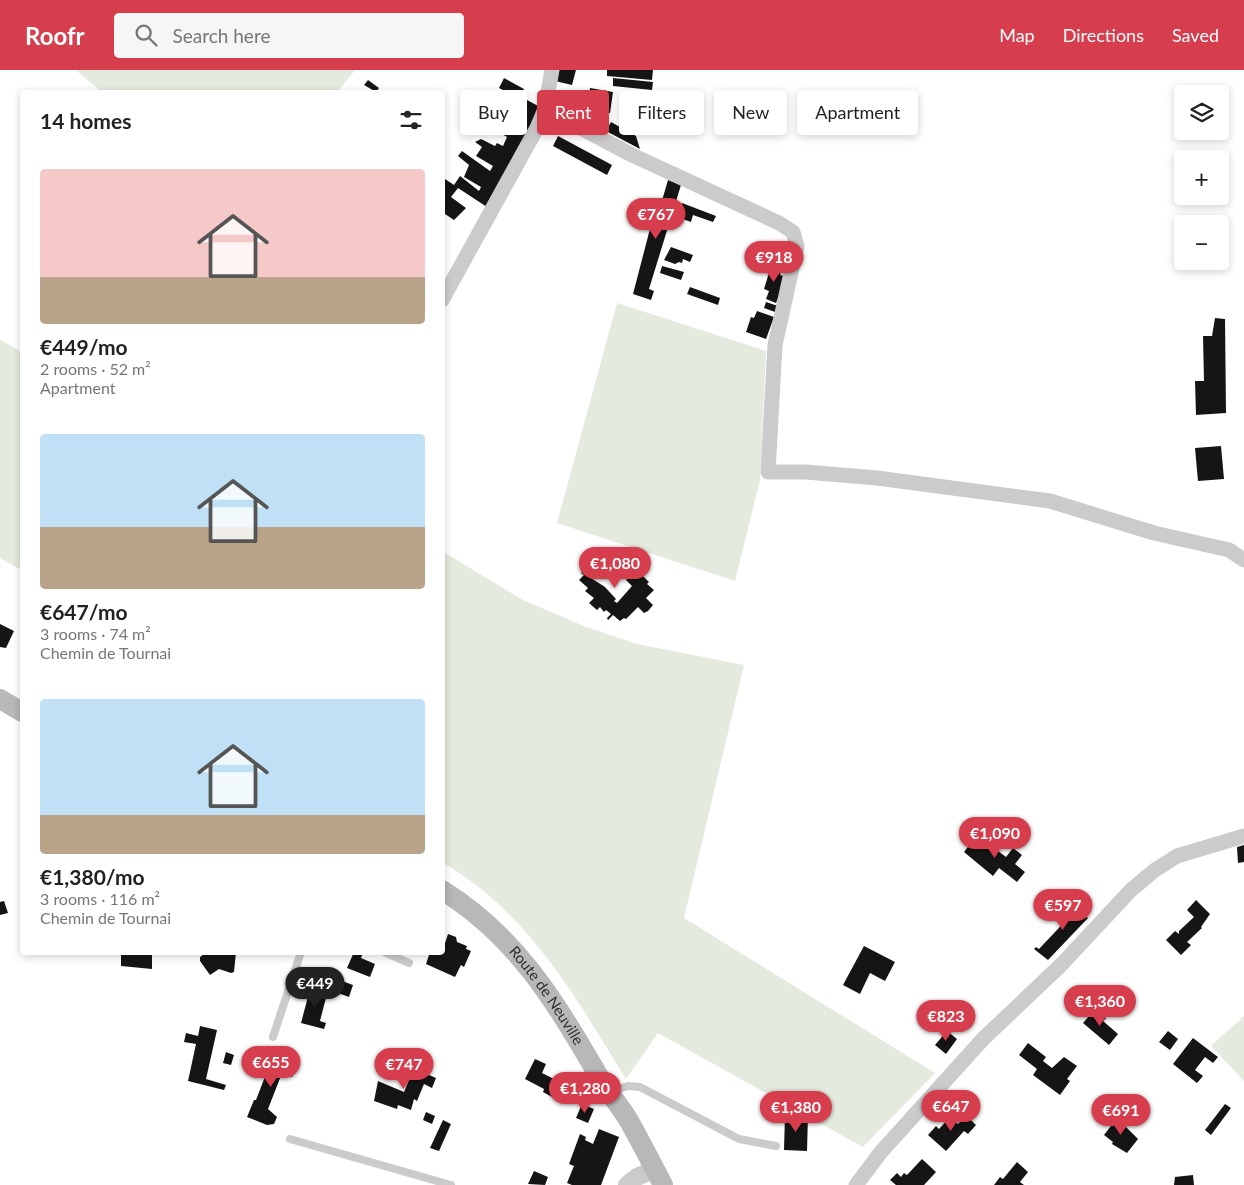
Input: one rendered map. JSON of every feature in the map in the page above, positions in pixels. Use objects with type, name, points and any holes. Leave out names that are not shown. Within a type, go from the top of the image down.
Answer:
[{"type":"main road","points":[[0,699],[20,711]]},
{"type":"main road","name":"Route de Neuville","points":[[445,879],[494,914],[532,951],[566,999],[659,1177]]},
{"type":"main road","name":"Route de Neuville","points":[[445,892],[486,922],[523,959],[557,1005],[613,1091]]},
{"type":"street","points":[[548,90],[552,70]]},
{"type":"street","points":[[445,295],[537,128]]},
{"type":"street","points":[[594,135],[632,155],[779,222],[793,232],[796,238],[796,255],[777,337],[768,472],[877,478],[1050,501],[1176,539],[1229,550],[1244,560]]},
{"type":"street","points":[[856,1185],[881,1152],[968,1056],[1061,965],[1131,890],[1177,856],[1244,836]]},
{"type":"street","points":[[627,1185],[636,1177],[659,1177]]},
{"type":"lane","points":[[273,1037],[300,955]]},
{"type":"lane","points":[[391,955],[409,963]]},
{"type":"lane","points":[[613,1091],[640,1087],[739,1139],[776,1146]]},
{"type":"lane","points":[[290,1139],[451,1185]]},
{"type":"shaded area","points":[[76,70],[355,70],[339,90],[100,90]]},
{"type":"shaded area","points":[[617,303],[766,351],[760,480],[735,581],[557,523]]},
{"type":"shaded area","points":[[0,340],[20,351],[20,569],[0,558]]},
{"type":"shaded area","points":[[445,553],[523,600],[586,627],[637,644],[744,665],[684,918],[935,1073],[863,1147],[658,1033],[626,1079],[569,988],[548,959],[525,931],[473,883],[445,864]]},
{"type":"shaded area","points":[[1244,1016],[1244,1081],[1211,1046]]},
{"type":"building","points":[[558,70],[576,70],[572,85],[555,81]]},
{"type":"building","points":[[607,70],[653,70],[652,80],[607,76]]},
{"type":"building","points":[[504,78],[524,89],[503,90],[499,88]]},
{"type":"building","points":[[613,78],[653,82],[652,90],[613,86]]},
{"type":"building","points":[[368,80],[379,88],[373,90],[364,85]]},
{"type":"building","points":[[609,91],[613,92],[609,113]]},
{"type":"building","points":[[527,100],[537,105],[537,113],[527,132]]},
{"type":"building","points":[[611,122],[619,126],[619,135],[636,136],[640,149],[609,133]]},
{"type":"building","points":[[504,135],[525,135],[487,207],[458,188],[451,197],[466,208],[454,220],[445,214],[445,179],[454,185],[460,176],[479,191],[481,187],[464,177],[469,165],[458,156],[462,151],[490,171],[493,166],[476,156],[482,147],[475,142],[481,139],[495,146],[497,143],[503,146],[507,137]]},
{"type":"building","points":[[558,136],[612,165],[607,175],[553,146]]},
{"type":"building","points":[[668,180],[681,185],[649,289],[654,291],[651,300],[633,294],[657,202],[661,204]]},
{"type":"building","points":[[682,203],[716,216],[713,222],[693,215],[691,222],[677,217]]},
{"type":"building","points":[[759,243],[776,249],[774,256],[757,249]]},
{"type":"building","points":[[671,247],[693,255],[690,262],[683,259],[682,263],[675,264],[664,260]]},
{"type":"building","points":[[772,263],[783,267],[780,275],[784,276],[781,285],[783,286],[776,303],[766,299],[769,291],[764,289]]},
{"type":"building","points":[[662,266],[684,272],[681,280],[660,273]]},
{"type":"building","points":[[690,287],[720,298],[718,305],[687,294]]},
{"type":"building","points":[[766,302],[778,306],[775,312],[764,308]]},
{"type":"building","points":[[757,311],[774,317],[766,339],[746,332],[751,317],[754,318]]},
{"type":"building","points":[[1215,318],[1225,319],[1226,413],[1196,415],[1195,381],[1204,381],[1203,336],[1212,336]]},
{"type":"building","points":[[1221,446],[1224,479],[1198,481],[1195,448]]},
{"type":"building","points":[[602,547],[614,558],[591,578],[605,587],[616,599],[614,601],[617,603],[632,586],[626,580],[637,570],[654,590],[646,598],[653,605],[648,611],[644,613],[638,607],[626,619],[624,618],[620,621],[613,615],[608,620],[607,618],[611,614],[606,610],[604,612],[600,607],[597,610],[589,603],[594,598],[585,591],[588,588],[579,580],[584,575],[581,573],[586,568],[581,563],[591,553],[594,555]]},
{"type":"building","points":[[0,624],[14,631],[6,648],[0,647]]},
{"type":"building","points":[[977,835],[1006,857],[1013,848],[1022,855],[1015,864],[1025,872],[1017,882],[999,868],[993,876],[964,852]]},
{"type":"building","points":[[1244,845],[1244,862],[1238,863],[1237,847]]},
{"type":"building","points":[[1062,898],[1088,918],[1048,960],[1034,949],[1036,947],[1039,949],[1071,915],[1057,905]]},
{"type":"building","points":[[1196,900],[1210,914],[1202,928],[1187,942],[1191,945],[1181,955],[1166,940],[1175,931],[1179,934],[1179,931],[1194,917],[1187,910]]},
{"type":"building","points":[[4,901],[8,913],[0,915],[0,902]]},
{"type":"building","points":[[448,934],[456,937],[457,942],[467,946],[466,949],[471,951],[464,967],[461,965],[455,977],[426,964],[429,955],[445,955],[445,943]]},
{"type":"building","points":[[864,946],[895,962],[885,981],[870,973],[860,994],[843,985]]},
{"type":"building","points":[[121,955],[152,955],[152,969],[121,966]]},
{"type":"building","points":[[203,955],[236,955],[234,972],[231,973],[219,969],[210,975],[200,961],[200,957]]},
{"type":"building","points":[[353,955],[362,955],[361,958],[375,964],[370,977],[347,968]]},
{"type":"building","points":[[342,981],[353,985],[349,997],[338,993]]},
{"type":"building","points":[[310,989],[327,994],[320,1021],[326,1023],[324,1029],[301,1023]]},
{"type":"building","points":[[1095,1009],[1106,1018],[1103,1021],[1118,1034],[1109,1045],[1083,1023]]},
{"type":"building","points":[[200,1026],[217,1030],[206,1079],[226,1085],[224,1090],[188,1081],[196,1044],[184,1042],[186,1033],[198,1036]]},
{"type":"building","points":[[947,1031],[957,1039],[946,1054],[935,1045]]},
{"type":"building","points":[[1168,1031],[1178,1039],[1170,1050],[1159,1042]]},
{"type":"building","points":[[1193,1038],[1218,1057],[1213,1063],[1205,1057],[1195,1070],[1203,1076],[1197,1083],[1173,1064]]},
{"type":"building","points":[[1028,1043],[1046,1057],[1043,1061],[1052,1068],[1064,1057],[1077,1066],[1067,1079],[1070,1081],[1060,1095],[1033,1075],[1037,1069],[1019,1055]]},
{"type":"building","points":[[256,1048],[264,1051],[260,1062],[252,1060]]},
{"type":"building","points":[[276,1048],[289,1055],[288,1060],[296,1066],[292,1077],[282,1073],[268,1109],[277,1117],[274,1124],[267,1125],[247,1117],[254,1100],[256,1100]]},
{"type":"building","points":[[226,1052],[234,1055],[231,1065],[223,1063]]},
{"type":"building","points":[[535,1059],[546,1064],[542,1073],[560,1082],[552,1097],[543,1092],[544,1089],[525,1079]]},
{"type":"building","points":[[415,1066],[430,1072],[429,1075],[436,1078],[432,1088],[424,1084],[417,1101],[414,1099],[411,1110],[398,1105],[397,1109],[374,1101],[378,1081],[404,1092]]},
{"type":"building","points":[[582,1104],[594,1109],[588,1123],[576,1118]]},
{"type":"building","points":[[1225,1104],[1231,1108],[1211,1135],[1205,1130]]},
{"type":"building","points":[[426,1112],[435,1116],[432,1124],[423,1120]]},
{"type":"building","points":[[785,1115],[808,1115],[807,1151],[784,1150]]},
{"type":"building","points":[[966,1115],[976,1125],[968,1134],[964,1131],[946,1151],[928,1135],[936,1126],[939,1129],[950,1117],[958,1124]]},
{"type":"building","points":[[1117,1118],[1138,1139],[1127,1153],[1112,1144],[1113,1142],[1104,1135]]},
{"type":"building","points":[[443,1120],[451,1124],[439,1151],[430,1148]]},
{"type":"building","points":[[599,1129],[619,1137],[601,1185],[572,1185],[567,1183],[574,1166],[569,1164],[580,1134],[586,1137],[585,1140],[593,1144]]},
{"type":"building","points":[[922,1159],[936,1172],[924,1185],[896,1185],[890,1180],[897,1173],[901,1177],[904,1173],[907,1175]]},
{"type":"building","points":[[1017,1162],[1028,1172],[1020,1182],[1024,1185],[994,1185],[1000,1177],[1003,1179]]},
{"type":"building","points":[[534,1171],[548,1177],[545,1185],[528,1184]]},
{"type":"building","points":[[1193,1175],[1194,1185],[1174,1185],[1175,1177]]}]
